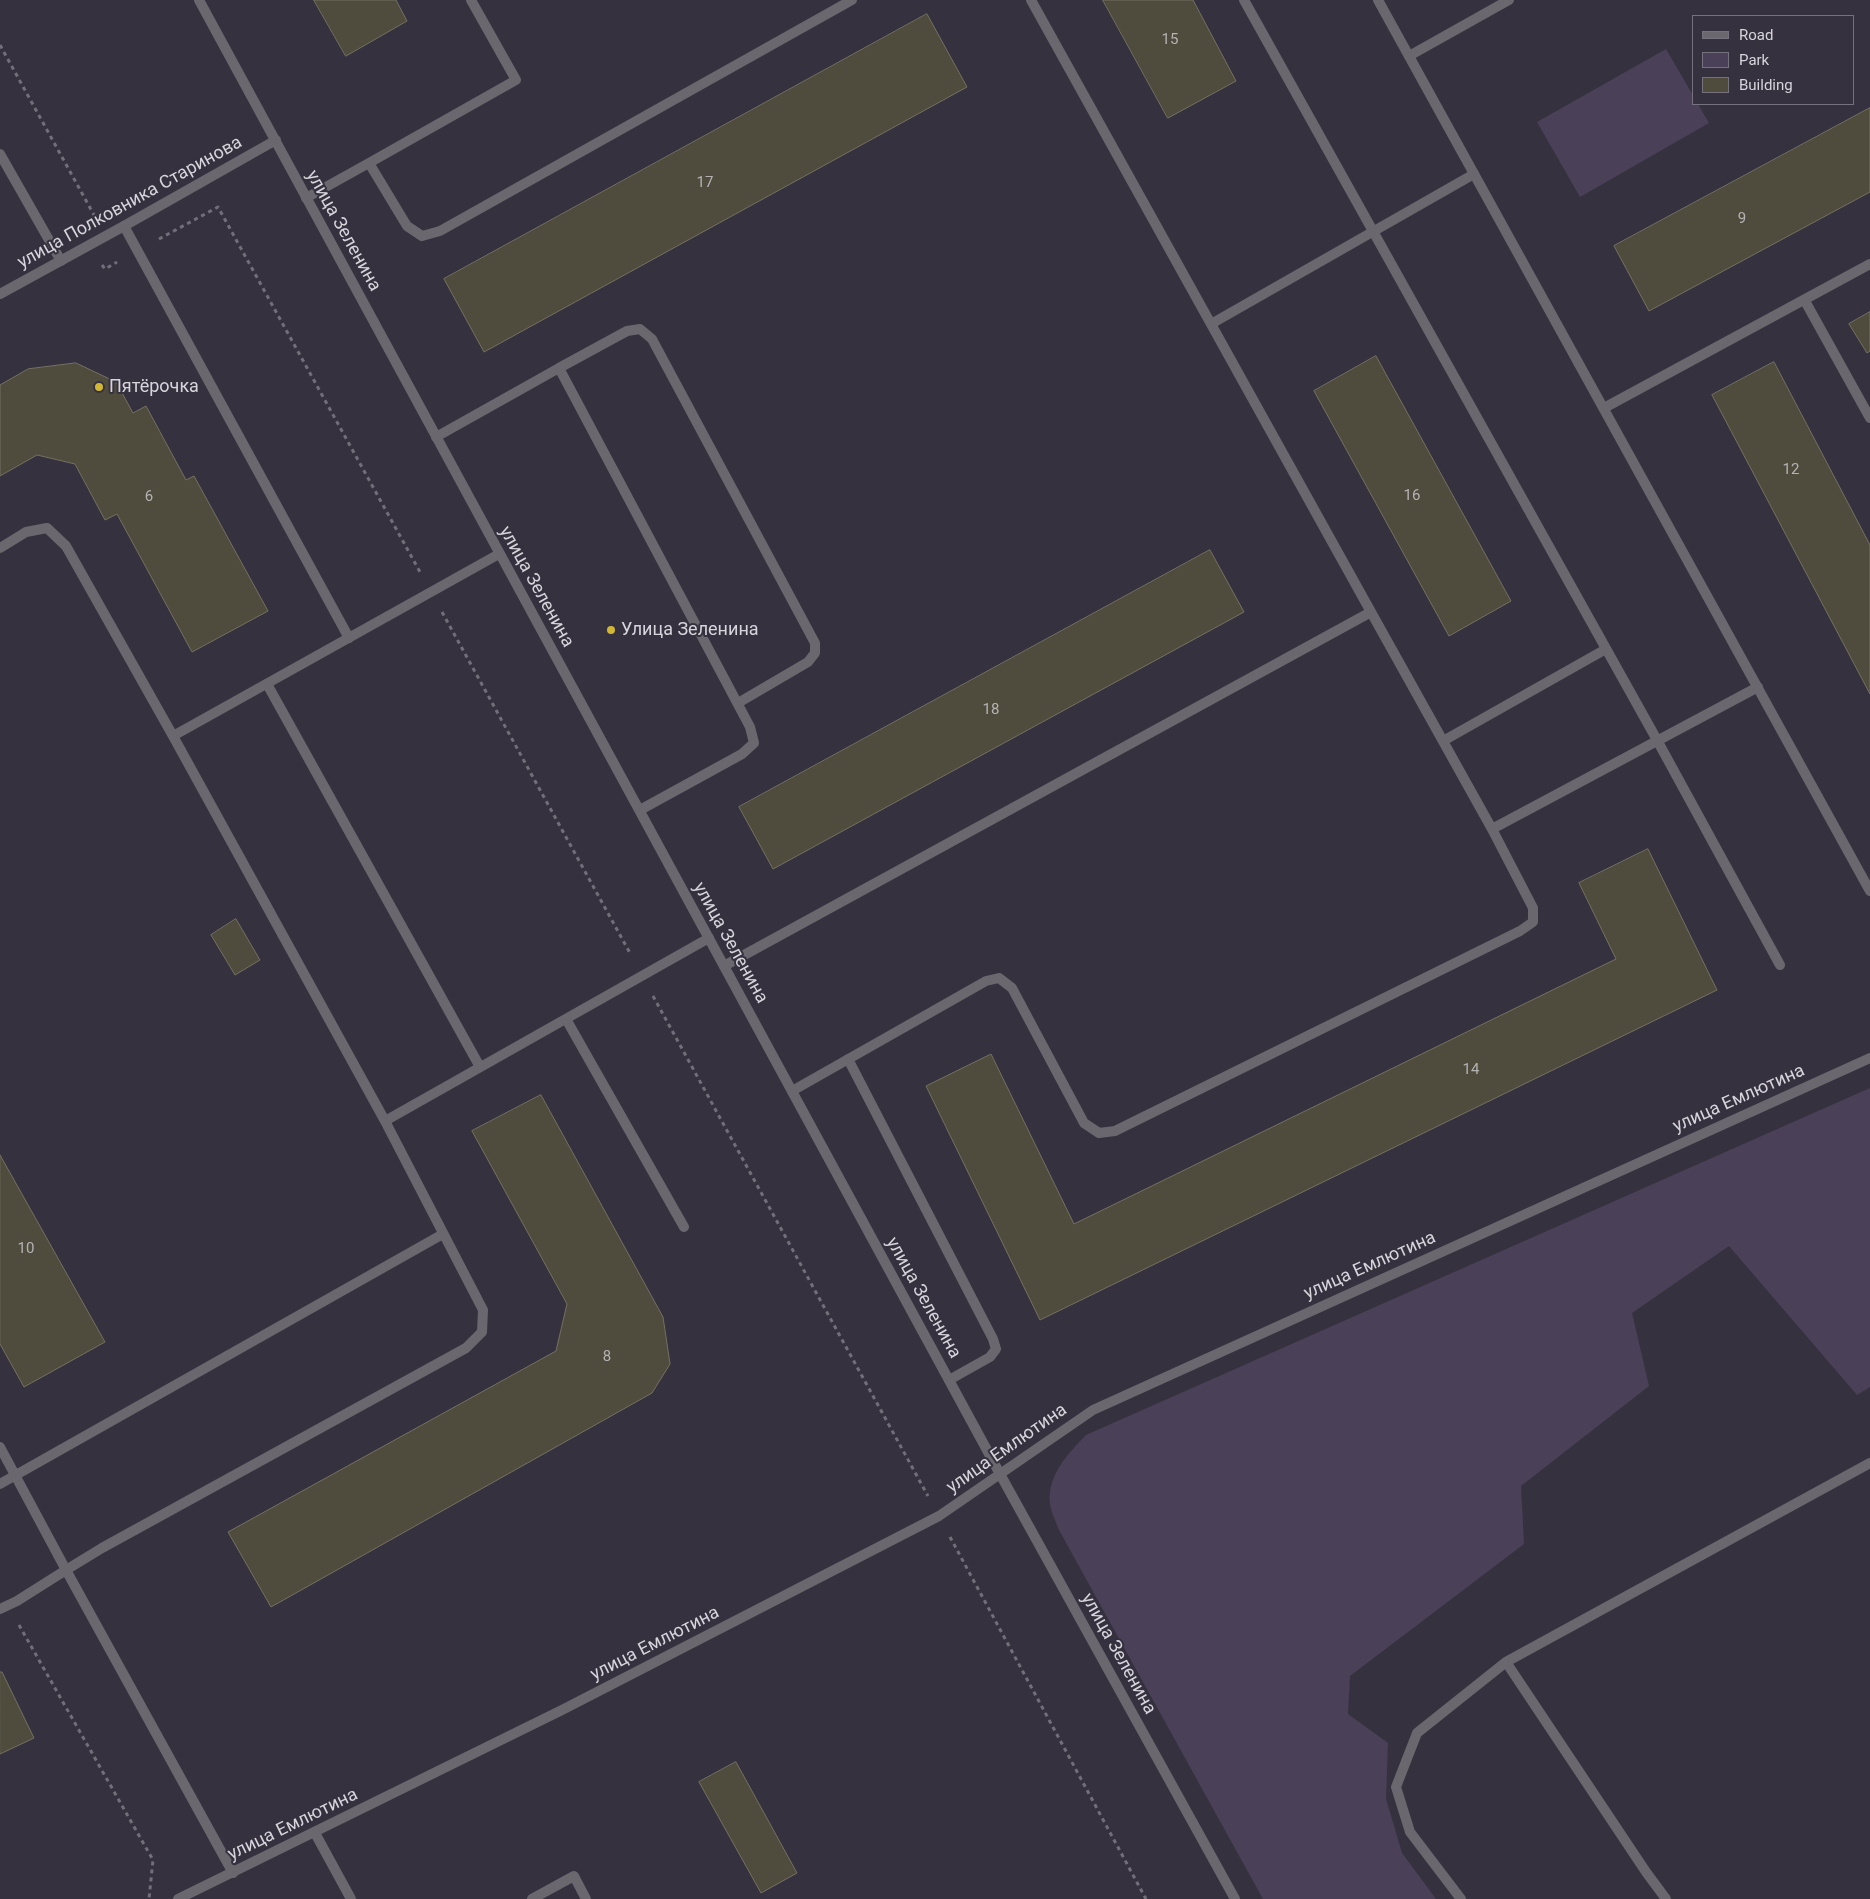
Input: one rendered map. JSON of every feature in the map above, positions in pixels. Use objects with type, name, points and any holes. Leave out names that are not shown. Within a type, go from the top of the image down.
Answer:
[{"type":"street","name":"улица Зеленина","points":[[199,0],[1000,1474],[1234,1899]]},
{"type":"street","points":[[306,198],[516,80],[471,0]]},
{"type":"street","points":[[369,162],[407,226],[422,236],[440,231],[852,0]]},
{"type":"street","points":[[792,1091],[986,981],[999,978],[1012,988],[1084,1123],[1099,1133],[1115,1131],[1511,936],[1533,922],[1532,908],[1492,830],[1031,0]]},
{"type":"street","points":[[1244,0],[1657,740],[1780,965]]},
{"type":"street","points":[[1378,0],[1870,891]]},
{"type":"street","points":[[1409,56],[1509,0]]},
{"type":"street","name":"улица Полковника Старинова","points":[[0,294],[276,140]]},
{"type":"street","points":[[0,154],[61,261]]},
{"type":"street","points":[[1211,324],[1474,174]]},
{"type":"street","points":[[124,226],[349,638]]},
{"type":"street","points":[[1604,408],[1805,301],[1870,264]]},
{"type":"street","points":[[1805,301],[1870,418]]},
{"type":"street","points":[[436,437],[627,331],[640,329],[652,339],[814,643],[815,654],[808,662],[738,703]]},
{"type":"street","points":[[558,368],[738,703],[750,727],[754,743],[742,754],[640,810]]},
{"type":"street","points":[[0,548],[26,532],[47,528],[66,546],[385,1121],[483,1310],[482,1332],[466,1348],[102,1548],[4,1608]]},
{"type":"street","points":[[173,736],[500,554]]},
{"type":"street","points":[[724,966],[1371,612]]},
{"type":"street","points":[[1443,742],[1606,649]]},
{"type":"street","points":[[267,684],[480,1067]]},
{"type":"street","points":[[1492,830],[1758,687]]},
{"type":"street","points":[[385,1121],[708,938]]},
{"type":"street","points":[[566,1018],[684,1226]]},
{"type":"street","name":"улица Емлютина","points":[[178,1899],[562,1710],[939,1516],[1093,1410],[1870,1058]]},
{"type":"street","points":[[848,1059],[996,1349],[990,1357],[949,1380]]},
{"type":"street","points":[[0,1484],[443,1234]]},
{"type":"street","points":[[0,1447],[232,1873]]},
{"type":"street","points":[[1461,1899],[1410,1832],[1396,1786],[1417,1733],[1506,1662],[1870,1462]]},
{"type":"street","points":[[1506,1662],[1666,1899]]},
{"type":"street","points":[[315,1833],[351,1899]]},
{"type":"street","points":[[532,1899],[574,1876],[586,1899]]},
{"type":"path","points":[[0,45],[98,223],[86,231],[105,269],[218,207],[939,1516],[1146,1899]]},
{"type":"path","points":[[4,1608],[153,1860],[149,1899]]},
{"type":"green space","points":[[1666,49],[1692,94],[1692,105],[1699,105],[1709,123],[1580,197],[1537,122]]},
{"type":"green space","points":[[1870,1088],[1870,1387],[1857,1395],[1729,1246],[1632,1313],[1649,1386],[1521,1486],[1524,1544],[1350,1676],[1348,1714],[1388,1743],[1386,1799],[1402,1853],[1436,1899],[1263,1899],[1059,1530],[1052,1514],[1050,1493],[1055,1474],[1060,1466],[1086,1435]]},
{"type":"building","points":[[314,0],[396,0],[407,21],[346,56]]},
{"type":"building","points":[[1103,0],[1193,0],[1236,81],[1168,118]]},
{"type":"building","points":[[927,14],[967,87],[484,352],[444,279]]},
{"type":"building","points":[[1870,108],[1870,192],[1649,311],[1614,246]]},
{"type":"building","points":[[1870,312],[1870,351],[1867,353],[1849,324]]},
{"type":"building","points":[[1376,356],[1511,601],[1449,636],[1314,391]]},
{"type":"building","points":[[1774,362],[1870,545],[1870,694],[1712,395]]},
{"type":"building","points":[[76,363],[116,382],[133,413],[146,406],[186,480],[194,476],[268,611],[192,652],[117,514],[105,520],[75,464],[37,455],[0,476],[0,385],[28,369]]},
{"type":"building","points":[[1210,550],[1244,612],[773,869],[739,807]]},
{"type":"building","points":[[1648,849],[1717,990],[1040,1320],[926,1086],[991,1054],[1074,1224],[1616,959],[1579,883]]},
{"type":"building","points":[[236,919],[260,960],[235,975],[211,935]]},
{"type":"building","points":[[541,1095],[663,1317],[670,1364],[652,1393],[271,1607],[228,1532],[556,1351],[567,1304],[472,1131]]},
{"type":"building","points":[[0,1155],[105,1342],[24,1387],[0,1344]]},
{"type":"building","points":[[0,1672],[2,1672],[34,1738],[0,1754]]},
{"type":"building","points":[[736,1762],[797,1873],[761,1893],[699,1782]]},
{"type":"place","name":"Пятёрочка","points":[[99,387]]},
{"type":"place","name":"Улица Зеленина","points":[[611,630]]}]
